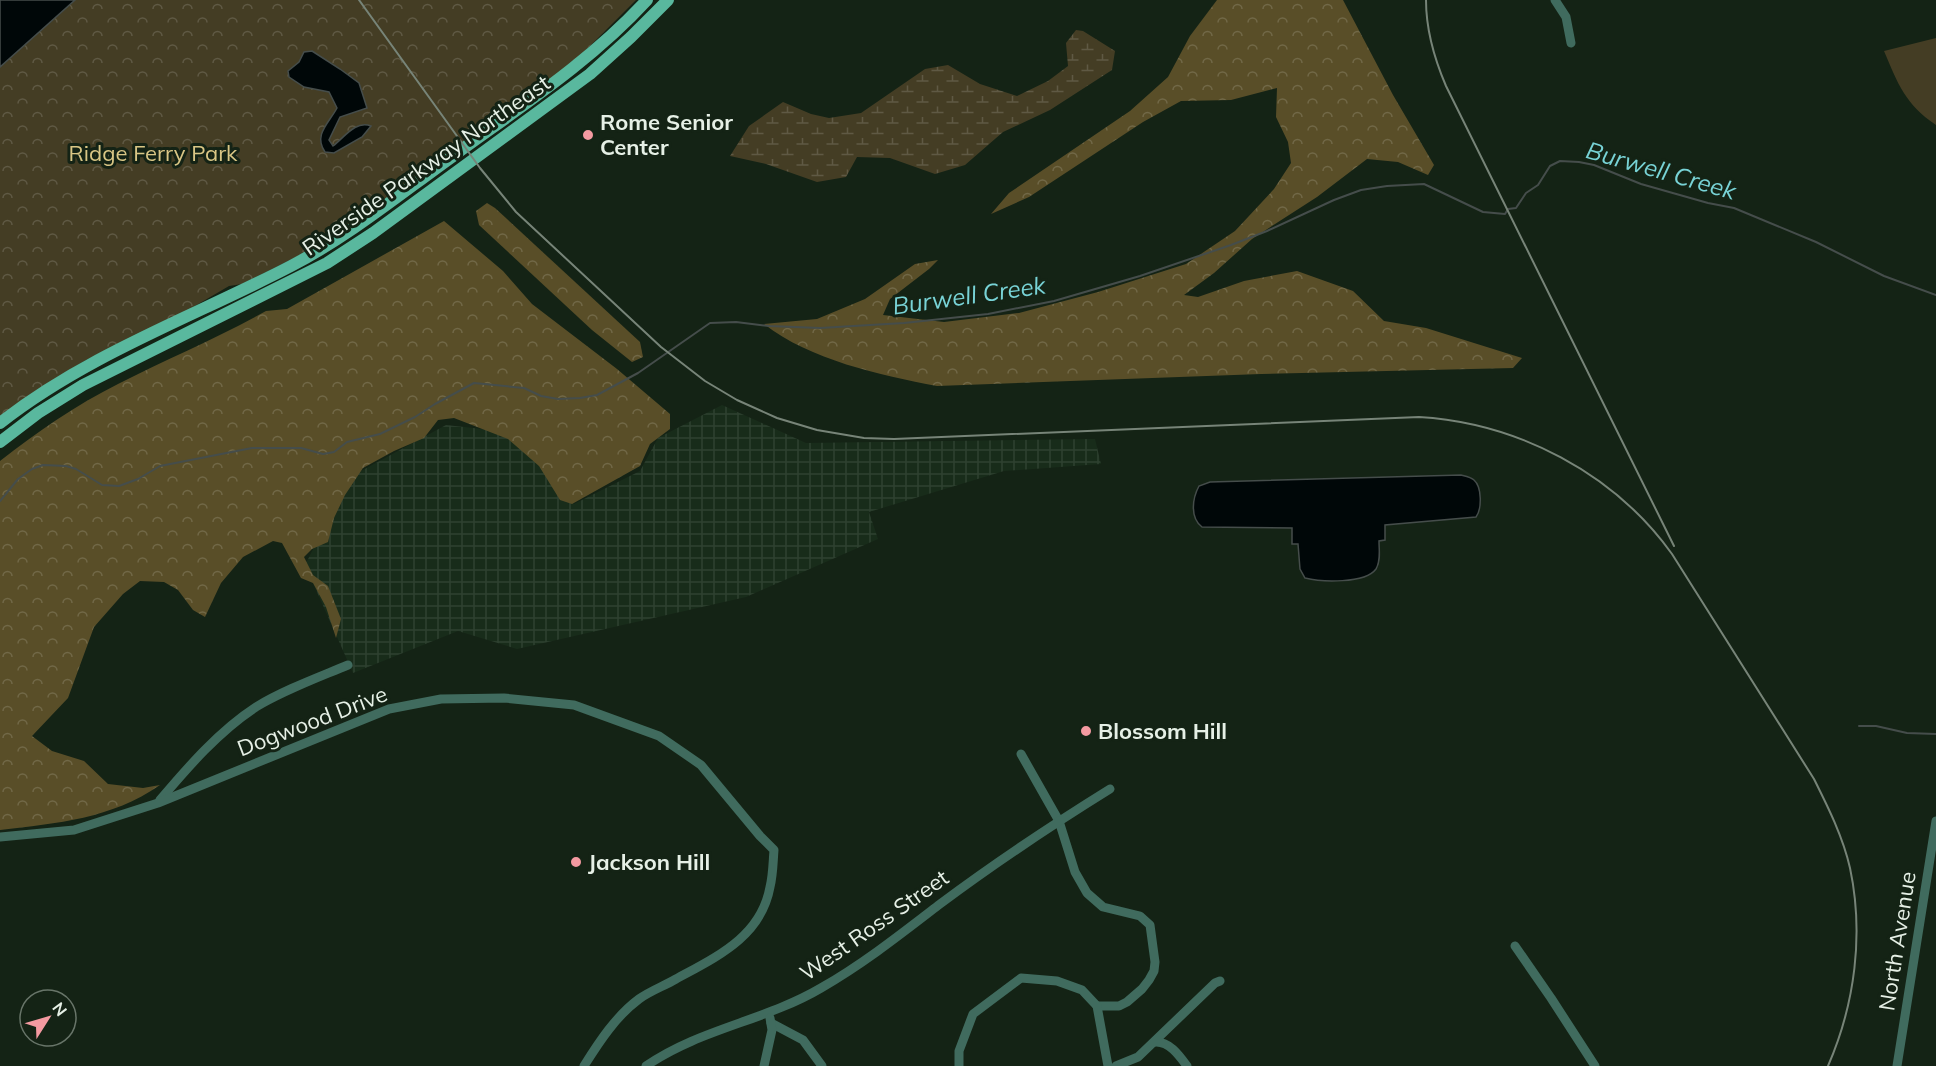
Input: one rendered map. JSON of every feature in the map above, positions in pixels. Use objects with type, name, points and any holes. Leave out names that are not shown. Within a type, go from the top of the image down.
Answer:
[{"type":"main road","name":"Riverside Parkway Northeast","points":[[0,423],[24,404],[86,366],[292,266],[338,239],[565,75],[609,39],[646,0]]},
{"type":"main road","name":"Riverside Parkway Northeast","points":[[0,442],[38,413],[83,385],[291,283],[335,258],[590,74],[631,38],[668,0]]},
{"type":"street","points":[[1555,0],[1566,17],[1571,43]]},
{"type":"street","points":[[158,803],[198,758],[241,717],[274,697],[348,665]]},
{"type":"street","name":"Dogwood Drive","points":[[0,837],[74,830],[158,803],[389,709],[441,699],[504,698],[574,705],[659,736],[701,765],[774,850],[770,888],[751,930],[714,958],[640,999],[622,1015],[584,1066]]},
{"type":"street","points":[[1022,754],[1059,820],[1075,872],[1087,893],[1103,907],[1140,916],[1150,925],[1152,931],[1155,962],[1154,971],[1149,980],[1127,1002],[1119,1006],[1097,1006]]},
{"type":"street","name":"West Ross Street","points":[[646,1066],[688,1041],[769,1012],[810,994],[865,960],[1059,820],[1110,789]]},
{"type":"street","name":"North Avenue","points":[[1897,1066],[1936,821]]},
{"type":"street","points":[[1515,946],[1595,1066]]},
{"type":"street","points":[[959,1066],[959,1051],[973,1014],[1021,978],[1057,981],[1082,990],[1097,1006],[1108,1066]]},
{"type":"street","points":[[1116,1066],[1138,1057],[1215,983],[1220,981]]},
{"type":"street","points":[[764,1066],[772,1030],[769,1012]]},
{"type":"street","points":[[771,1023],[803,1040],[822,1066]]},
{"type":"street","points":[[1155,1042],[1165,1043],[1187,1066]]},
{"type":"shaded area","points":[[0,0],[75,0],[0,67]]},
{"type":"shaded area","points":[[312,51],[359,83],[367,108],[340,117],[329,140],[333,146],[360,125],[371,126],[362,137],[334,153],[325,152],[321,140],[324,129],[337,108],[329,92],[304,87],[289,77],[288,71],[299,62],[304,52]]},
{"type":"shaded area","points":[[722,405],[806,443],[1095,439],[1101,464],[1004,471],[869,512],[878,539],[746,597],[517,649],[458,631],[353,673],[305,565],[350,477],[446,425],[509,432],[574,504],[640,471],[658,438]]},
{"type":"shaded area","points":[[1461,475],[1473,479],[1479,488],[1480,504],[1476,517],[1385,525],[1385,540],[1379,541],[1379,559],[1376,569],[1363,577],[1342,581],[1305,578],[1300,569],[1298,544],[1292,544],[1292,528],[1202,527],[1194,514],[1194,502],[1199,486],[1210,482]]},
{"type":"green space","name":"Ridge Ferry Park","points":[[75,0],[636,0],[575,61],[355,221],[300,255],[242,284],[229,286],[188,310],[86,360],[40,388],[0,417],[0,67]]},
{"type":"green space","points":[[1217,0],[1343,0],[1393,95],[1434,165],[1428,175],[1398,162],[1367,159],[1317,197],[1252,239],[1214,273],[1184,295],[1198,297],[1244,281],[1297,271],[1353,291],[1384,321],[1426,328],[1522,358],[1513,368],[1261,374],[937,386],[892,377],[824,357],[782,337],[764,324],[817,319],[865,299],[915,264],[938,260],[890,299],[883,315],[944,322],[1019,313],[1098,292],[1186,264],[1235,231],[1274,189],[1291,163],[1288,142],[1276,117],[1277,88],[1231,100],[1181,101],[1143,122],[1029,197],[991,214],[1009,193],[1130,111],[1168,77],[1190,36]]},
{"type":"green space","points":[[1076,30],[1083,31],[1115,51],[1112,70],[1050,110],[1003,132],[965,165],[935,174],[890,158],[857,157],[846,177],[817,182],[766,164],[730,156],[749,126],[783,102],[811,114],[829,118],[861,113],[925,69],[948,65],[980,84],[1017,96],[1048,81],[1068,66],[1066,43]]},
{"type":"green space","points":[[1936,38],[1936,125],[1910,101],[1898,83],[1884,51]]},
{"type":"green space","points":[[487,203],[640,342],[643,357],[632,362],[592,330],[479,225],[476,211]]},
{"type":"green space","points":[[444,221],[503,271],[532,304],[617,369],[670,414],[670,429],[650,444],[640,466],[572,504],[560,500],[539,466],[508,439],[454,418],[438,420],[424,438],[363,468],[345,495],[334,518],[328,542],[312,549],[304,557],[313,575],[328,586],[341,619],[336,638],[326,607],[313,583],[301,578],[282,543],[273,541],[243,557],[221,583],[205,617],[193,610],[178,590],[164,582],[140,581],[123,594],[94,627],[68,698],[32,736],[52,751],[84,761],[108,784],[143,788],[160,785],[122,805],[83,818],[0,830],[0,461],[57,419],[102,392],[266,311],[287,309]]},
{"type":"waterway","name":"Burwell Creek","points":[[0,501],[18,479],[32,469],[43,465],[66,466],[76,469],[102,485],[119,486],[138,479],[160,466],[252,448],[301,448],[323,454],[334,452],[347,442],[380,434],[415,417],[474,383],[524,388],[541,396],[558,399],[597,395],[638,373],[710,323],[736,322],[820,328],[904,323],[988,314],[1054,301],[1140,276],[1231,245],[1361,190],[1424,184],[1483,212],[1505,214],[1508,209],[1516,208],[1526,193],[1538,185],[1550,166],[1560,161],[1594,165],[1641,184],[1734,208],[1816,242],[1884,276],[1936,295]]},
{"type":"waterway","points":[[1859,726],[1876,726],[1907,733],[1936,734]]},
{"type":"railway","points":[[359,0],[480,168],[516,212],[661,347],[705,381],[737,400],[777,418],[817,430],[864,438],[894,439],[1419,417],[1456,421],[1527,442],[1561,457],[1593,477],[1622,499],[1649,525],[1672,554],[1814,779],[1830,811],[1850,868],[1854,893],[1856,943],[1851,994],[1828,1066]]},
{"type":"railway","points":[[1426,0],[1427,23],[1446,86],[1674,546]]},
{"type":"place","name":"Rome Senior Center","points":[[588,135]]},
{"type":"place","name":"Blossom Hill","points":[[1086,731]]},
{"type":"place","name":"Jackson Hill","points":[[576,862]]}]
